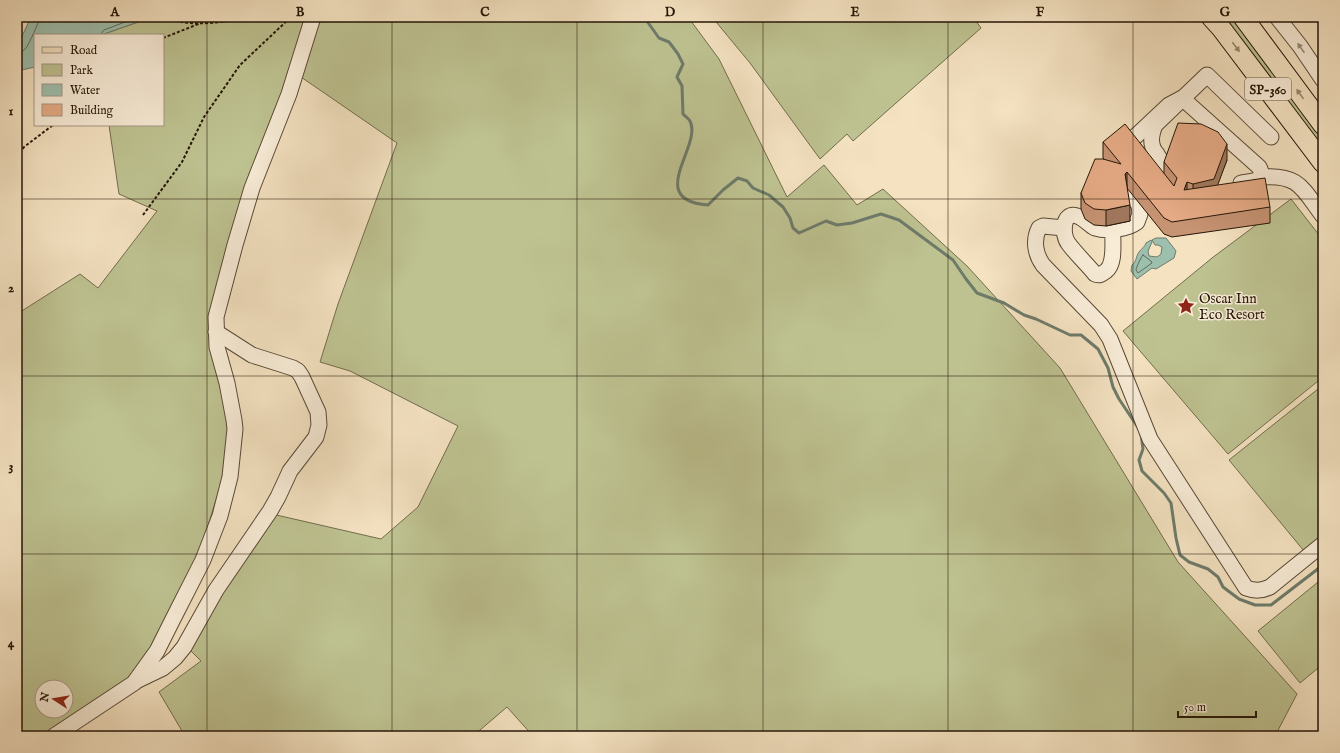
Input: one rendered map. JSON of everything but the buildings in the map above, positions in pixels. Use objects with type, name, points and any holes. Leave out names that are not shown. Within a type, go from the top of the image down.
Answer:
[{"type":"main road","name":"SP-360","points":[[1211,17],[1248,62],[1323,163]]},
{"type":"main road","name":"SP-360","points":[[1243,17],[1323,125]]},
{"type":"street","points":[[134,683],[157,651],[203,560],[220,516],[230,477],[235,439],[234,420],[217,346],[216,317],[252,188],[289,94],[313,17]]},
{"type":"street","points":[[1277,17],[1300,46],[1323,80]]},
{"type":"street","points":[[1181,200],[1173,196],[1166,187],[1164,182],[1163,164],[1152,147],[1151,137],[1155,125],[1207,75],[1271,137]]},
{"type":"street","points":[[1113,229],[1113,262],[1110,268],[1103,274],[1098,275],[1095,274],[1064,236],[1065,221],[1072,215],[1078,216],[1094,228],[1113,229],[1135,224],[1140,217],[1141,210],[1139,205],[1107,163],[1169,105],[1182,98]]},
{"type":"street","points":[[1182,98],[1259,166],[1262,172],[1261,177]]},
{"type":"street","points":[[1227,186],[1258,180],[1261,177],[1281,176],[1295,182],[1309,196],[1323,216]]},
{"type":"street","points":[[1064,228],[1043,226],[1039,228],[1037,233],[1036,251],[1039,258],[1043,265],[1101,325],[1110,339],[1150,439],[1246,588],[1263,590],[1270,587],[1323,544]]},
{"type":"street","points":[[54,736],[134,683],[163,668],[175,658],[184,647],[216,590],[270,511],[290,471],[316,437],[319,425],[318,412],[298,371],[252,355],[216,332]]},
{"type":"path","points":[[166,17],[179,22],[202,23],[255,17]]},
{"type":"path","points":[[143,215],[182,162],[204,117],[240,65],[290,17]]},
{"type":"path","points":[[164,38],[202,23]]},
{"type":"path","points":[[17,157],[24,147],[52,126]]},
{"type":"green space","points":[[142,17],[307,17],[211,326],[227,412],[229,435],[224,474],[203,542],[153,649],[130,678],[74,716],[74,679],[34,679],[34,719],[69,719],[44,736],[17,736],[17,314],[80,274],[98,288],[157,211],[119,194],[109,126],[164,126],[164,34],[104,34],[141,21]]},
{"type":"green space","points":[[325,17],[688,17],[719,59],[787,197],[824,165],[857,205],[883,189],[967,266],[1060,368],[1178,562],[1297,694],[1275,736],[533,736],[507,707],[473,736],[185,736],[159,692],[201,661],[189,649],[218,596],[272,514],[381,539],[418,507],[458,426],[350,371],[320,362],[338,304],[397,143],[301,77],[317,26]]},
{"type":"green space","points":[[712,17],[973,17],[981,28],[853,141],[847,134],[820,159],[750,63]]},
{"type":"green space","points":[[1218,17],[1235,17],[1323,136],[1323,151]]},
{"type":"green space","points":[[1291,199],[1323,240],[1323,377],[1228,454],[1123,331],[1212,258]]},
{"type":"green space","points":[[1323,385],[1323,535],[1304,551],[1229,460]]},
{"type":"green space","points":[[1323,578],[1323,664],[1300,683],[1258,631]]},
{"type":"water","points":[[31,17],[142,17],[141,21],[104,34],[34,34],[34,67],[17,71],[17,47]]},
{"type":"water","points":[[1156,238],[1166,238],[1176,251],[1174,258],[1156,269],[1152,268],[1137,279],[1131,271],[1132,265],[1146,243],[1151,240],[1152,242],[1148,251],[1149,256],[1157,257],[1161,254],[1162,247],[1155,245],[1152,240]]},
{"type":"waterway","points":[[644,17],[659,38],[669,42],[683,64],[677,77],[682,86],[683,114],[690,121],[692,132],[680,170],[678,183],[680,193],[689,201],[708,205],[738,178],[747,181],[753,188],[769,195],[783,207],[790,218],[793,228],[799,233],[826,221],[837,225],[852,223],[881,214],[899,220],[953,260],[977,293],[1004,303],[1024,315],[1070,335],[1081,335],[1098,349],[1108,368],[1113,387],[1119,399],[1137,426]]},
{"type":"waterway","points":[[1141,434],[1143,449],[1139,460],[1142,471],[1164,493],[1171,503],[1180,555],[1189,562],[1208,569],[1218,577],[1223,587],[1239,599],[1255,605],[1271,605],[1323,565]]},
{"type":"place","name":"Oscar Inn Eco Resort","points":[[1186,306]]}]
